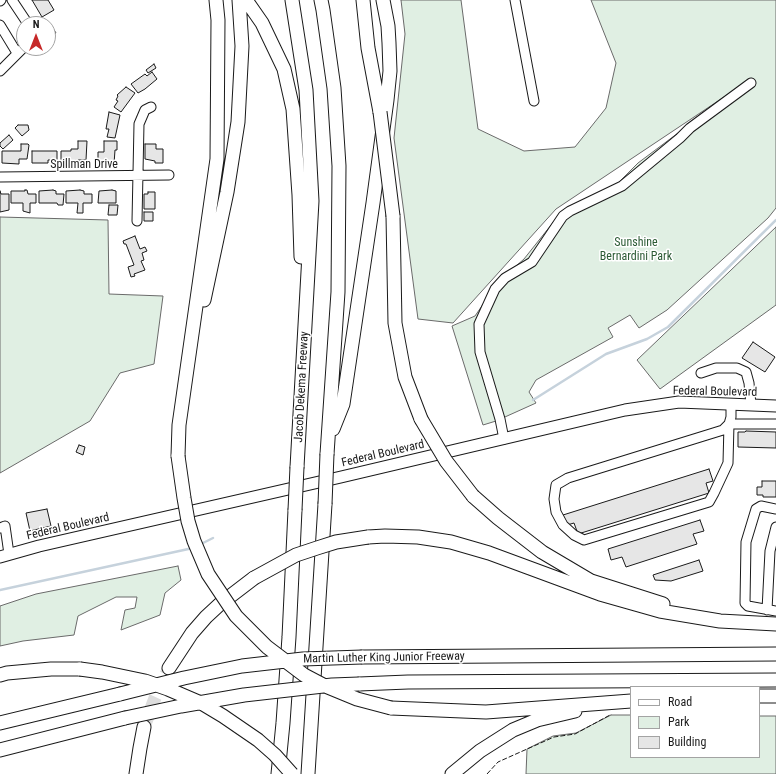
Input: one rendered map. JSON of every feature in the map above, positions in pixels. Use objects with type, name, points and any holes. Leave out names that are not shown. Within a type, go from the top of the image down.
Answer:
[{"type":"highway","points":[[216,0],[218,20],[217,158],[179,425],[178,456],[187,513],[194,541],[208,574],[236,616],[267,648],[304,675],[323,685],[357,699],[391,708],[486,712],[630,702]]},
{"type":"highway","points":[[183,399],[229,178],[238,122],[242,46],[239,0]]},
{"type":"highway","points":[[246,0],[262,23],[284,69],[294,109],[299,195],[304,352]]},
{"type":"highway","name":"Jacob Dekema Freeway","points":[[278,774],[285,692],[312,201],[306,90],[292,0]]},
{"type":"highway","points":[[308,774],[338,292],[339,166],[334,88],[324,10],[321,0]]},
{"type":"highway","points":[[355,0],[368,48],[380,112],[393,216],[395,323],[405,377],[422,419],[446,461],[473,496],[498,518],[542,552],[592,581],[720,621]]},
{"type":"highway","points":[[363,0],[368,48]]},
{"type":"highway","points":[[329,440],[343,404],[387,100],[390,71],[389,43],[388,26],[383,0]]},
{"type":"highway","points":[[169,668],[192,633],[206,617],[254,578],[303,553],[336,542],[368,537],[418,537],[451,542],[488,552],[569,583],[643,607],[720,621],[776,624]]},
{"type":"highway","name":"Martin Luther King Junior Freeway","points":[[0,724],[207,673],[242,666],[303,659],[362,657],[776,654]]},
{"type":"highway","points":[[0,675],[51,669],[80,669],[145,681],[168,688],[203,704],[258,740],[275,755],[292,774]]},
{"type":"highway","name":"Martin Luther King Junior Freeway","points":[[0,750],[125,718],[181,706],[317,687],[416,682],[776,680]]},
{"type":"highway","points":[[760,696],[776,696]]},
{"type":"highway","points":[[452,774],[496,740],[537,720],[568,712],[630,702]]},
{"type":"highway","points":[[136,774],[144,727]]},
{"type":"main road","name":"Federal Boulevard","points":[[4,556],[39,546],[624,410],[679,402],[776,406]]},
{"type":"street","points":[[12,0],[23,16]]},
{"type":"street","points":[[515,0],[534,101]]},
{"type":"street","points":[[0,25],[16,44]]},
{"type":"street","points":[[0,71],[16,55]]},
{"type":"street","points":[[504,439],[500,419],[480,352],[479,324],[495,289],[505,278],[532,262],[563,216],[570,211],[622,186],[690,128],[751,83]]},
{"type":"street","points":[[137,221],[139,124],[145,110],[151,107]]},
{"type":"street","name":"Spillman Drive","points":[[0,177],[137,177],[169,175]]},
{"type":"street","points":[[701,373],[716,368],[737,368],[746,372],[749,383],[751,405]]},
{"type":"street","points":[[776,400],[776,406]]},
{"type":"street","points":[[731,404],[731,417],[729,424],[728,463],[709,502],[584,540],[574,535],[563,525],[556,512],[554,499],[556,485],[568,478],[723,430],[729,424],[776,424]]},
{"type":"street","points":[[776,509],[761,506],[756,509],[746,542],[745,602],[748,606],[772,610],[770,551],[776,527]]},
{"type":"street","points":[[0,528],[5,526],[4,556]]},
{"type":"green space","name":"Sunshine Bernardini Park","points":[[401,0],[461,0],[478,129],[524,151],[575,147],[606,108],[616,63],[591,0],[776,0],[776,208],[768,218],[667,310],[639,328],[630,315],[608,328],[613,337],[536,380],[529,392],[536,403],[496,421],[483,425],[452,326],[475,316],[499,281],[524,259],[563,210],[612,189],[638,163],[742,85],[556,209],[453,323],[418,319],[394,138],[405,34]]},
{"type":"green space","points":[[0,217],[108,220],[109,294],[163,296],[154,364],[120,373],[90,421],[0,473]]},
{"type":"green space","points":[[776,227],[776,305],[660,389],[637,360]]},
{"type":"green space","points":[[178,566],[181,580],[165,593],[160,615],[121,630],[125,610],[135,608],[137,597],[116,597],[78,616],[74,635],[23,641],[0,646],[0,606],[36,594]]},
{"type":"green space","points":[[611,715],[630,715],[630,758],[760,758],[760,716],[776,716],[776,774],[526,774],[527,749],[553,736],[576,733]]},
{"type":"building","points":[[32,0],[48,0],[54,10],[41,16]]},
{"type":"building","points":[[154,64],[156,68],[148,73],[146,70]]},
{"type":"building","points":[[152,72],[157,79],[138,93],[131,84],[145,74],[147,76]]},
{"type":"building","points":[[126,87],[135,93],[121,112],[114,107],[118,101],[116,100],[117,95]]},
{"type":"building","points":[[109,112],[120,115],[115,138],[107,137],[109,129],[106,129]]},
{"type":"building","points":[[18,125],[28,125],[29,130],[22,136],[15,128]]},
{"type":"building","points":[[9,135],[13,140],[3,149],[0,146],[0,143]]},
{"type":"building","points":[[78,141],[87,141],[86,160],[78,160],[78,164],[61,163],[61,151],[78,149]]},
{"type":"building","points":[[104,141],[117,141],[114,164],[98,163],[98,152],[104,152]]},
{"type":"building","points":[[21,144],[29,145],[27,159],[19,159],[19,164],[2,163],[2,151],[21,151]]},
{"type":"building","points":[[145,144],[156,144],[156,149],[163,149],[163,163],[155,163],[155,161],[145,159]]},
{"type":"building","points":[[32,151],[57,151],[57,160],[48,160],[48,163],[32,163]]},
{"type":"building","points":[[27,190],[28,194],[36,194],[36,203],[30,203],[30,213],[23,211],[23,203],[11,203],[11,191]]},
{"type":"building","points":[[0,191],[1,194],[9,194],[9,210],[0,212]]},
{"type":"building","points":[[39,191],[56,191],[56,194],[64,194],[63,205],[58,205],[57,203],[39,203]]},
{"type":"building","points":[[66,191],[84,191],[84,194],[92,194],[92,203],[83,203],[83,213],[77,213],[78,203],[66,203]]},
{"type":"building","points":[[99,191],[116,191],[116,203],[98,203]]},
{"type":"building","points":[[148,192],[155,192],[155,209],[144,209],[144,194],[148,194]]},
{"type":"building","points":[[109,205],[118,205],[117,215],[108,215]]},
{"type":"building","points":[[144,212],[153,212],[153,221],[144,221]]},
{"type":"building","points":[[135,236],[140,249],[145,247],[147,251],[142,253],[144,260],[141,261],[145,270],[134,274],[135,276],[131,277],[128,267],[134,265],[126,244],[124,244],[123,241]]},
{"type":"building","points":[[753,342],[775,357],[765,372],[742,358]]},
{"type":"building","points":[[738,432],[776,432],[776,448],[738,447]]},
{"type":"building","points":[[79,445],[85,447],[83,455],[76,452]]},
{"type":"building","points":[[709,469],[713,481],[706,483],[709,493],[578,534],[574,523],[567,525],[563,515]]},
{"type":"building","points":[[762,481],[776,481],[776,497],[763,497],[763,495],[757,495],[757,487],[762,487]]},
{"type":"building","points":[[47,509],[51,526],[30,531],[26,513]]},
{"type":"building","points":[[700,520],[704,531],[693,534],[697,544],[626,567],[622,557],[611,560],[608,549]]},
{"type":"building","points":[[699,560],[703,571],[671,581],[655,580],[653,575]]},
{"type":"waterway","points":[[533,400],[606,354],[647,339],[668,327],[776,220]]},
{"type":"waterway","points":[[199,545],[213,538]]},
{"type":"waterway","points":[[0,590],[193,548]]},
{"type":"tunnel","points":[[144,727],[169,668]]},
{"type":"fence","points":[[487,774],[498,762],[554,737],[575,734],[610,715]]}]
